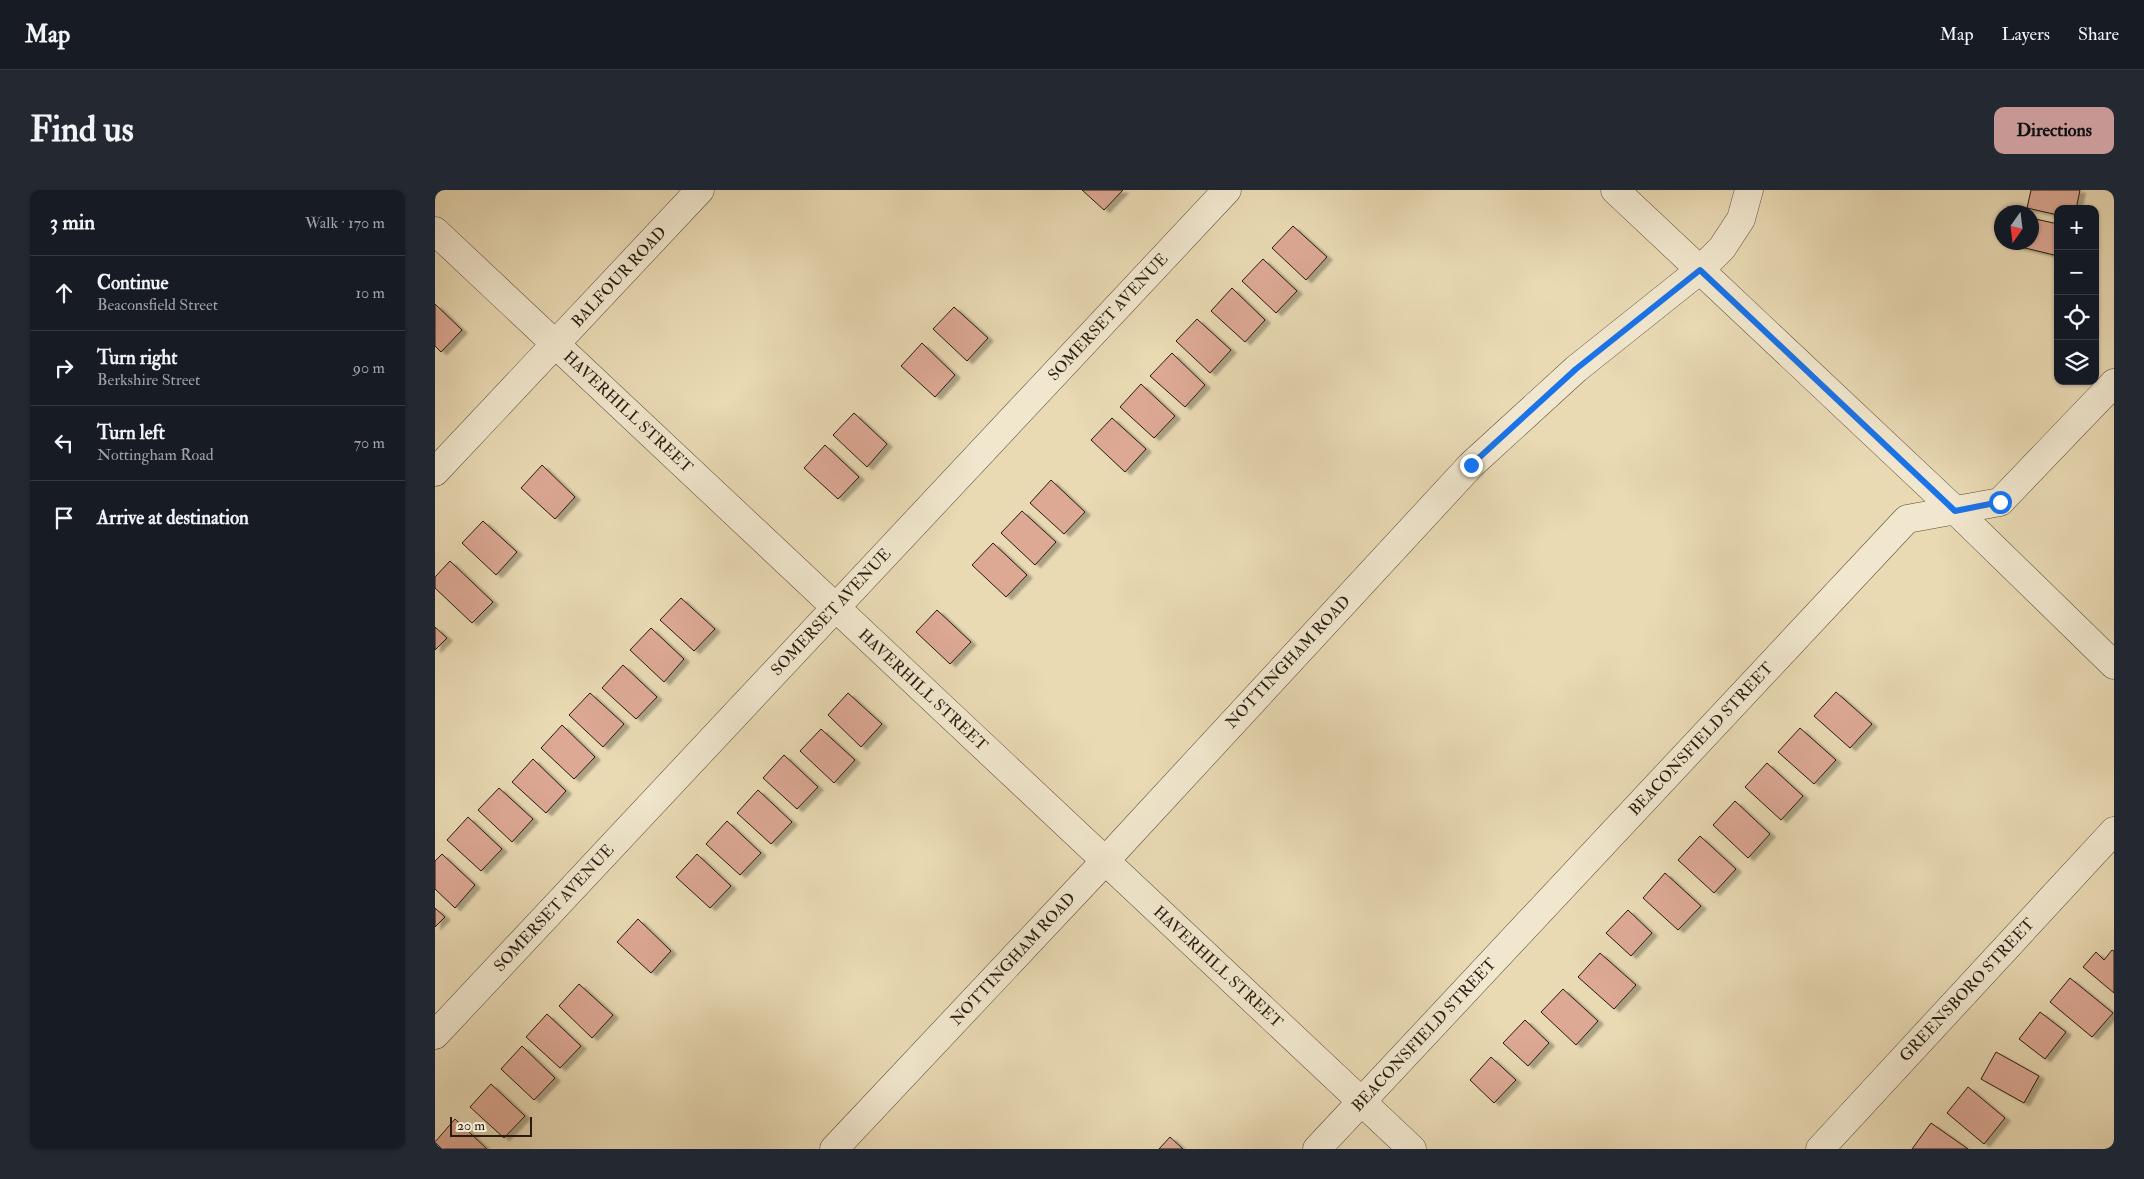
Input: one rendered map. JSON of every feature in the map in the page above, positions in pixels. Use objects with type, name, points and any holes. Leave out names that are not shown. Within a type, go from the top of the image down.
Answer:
[{"type":"street","name":"BALFOUR ROAD","points":[[435,472],[700,190]]},
{"type":"street","name":"SOMERSET AVENUE","points":[[435,1035],[1227,190]]},
{"type":"street","points":[[1615,190],[2114,664]]},
{"type":"street","name":"NOTTINGHAM ROAD","points":[[834,1149],[1105,861],[1471,465],[1576,369],[1700,270],[1722,248],[1741,219],[1749,190]]},
{"type":"street","name":"HAVERHILL STREET","points":[[435,231],[1412,1149]]},
{"type":"street","name":"BEACONSFIELD STREET","points":[[1317,1149],[1907,519],[2000,502],[2114,383]]},
{"type":"street","name":"GREENSBORO STREET","points":[[1820,1149],[2114,832]]},
{"type":"building","points":[[1082,190],[1123,190],[1104,210]]},
{"type":"building","points":[[2031,190],[2080,190],[2077,205],[2054,205],[2054,214],[2039,211],[2039,205],[2028,205]]},
{"type":"building","points":[[2039,220],[2054,223],[2054,255],[2033,250],[2039,250]]},
{"type":"building","points":[[1293,226],[1327,257],[1306,280],[1272,248]]},
{"type":"building","points":[[1263,259],[1297,291],[1276,313],[1242,281]]},
{"type":"building","points":[[1232,288],[1265,320],[1245,342],[1211,311]]},
{"type":"building","points":[[435,304],[462,330],[441,352],[435,346]]},
{"type":"building","points":[[954,307],[988,338],[967,361],[933,329]]},
{"type":"building","points":[[1197,319],[1231,350],[1210,373],[1176,341]]},
{"type":"building","points":[[922,343],[955,375],[935,397],[901,366]]},
{"type":"building","points":[[1172,353],[1205,385],[1185,407],[1150,376]]},
{"type":"building","points":[[1141,384],[1175,416],[1154,438],[1120,407]]},
{"type":"building","points":[[854,413],[887,444],[867,467],[833,435]]},
{"type":"building","points":[[1112,418],[1146,449],[1125,472],[1091,440]]},
{"type":"building","points":[[825,445],[859,477],[838,499],[804,468]]},
{"type":"building","points":[[542,465],[575,497],[555,519],[521,488]]},
{"type":"building","points":[[1051,480],[1085,512],[1064,534],[1030,503]]},
{"type":"building","points":[[1022,511],[1056,542],[1035,565],[1001,533]]},
{"type":"building","points":[[483,521],[517,552],[496,575],[462,543]]},
{"type":"building","points":[[993,543],[1027,575],[1006,597],[972,565]]},
{"type":"building","points":[[450,561],[493,602],[472,623],[435,588],[435,577]]},
{"type":"building","points":[[681,598],[715,629],[694,651],[660,620]]},
{"type":"building","points":[[937,610],[971,642],[950,664],[916,632]]},
{"type":"building","points":[[435,627],[447,638],[435,650]]},
{"type":"building","points":[[651,628],[684,659],[664,682],[630,650]]},
{"type":"building","points":[[623,665],[657,697],[636,719],[602,688]]},
{"type":"building","points":[[1836,692],[1872,724],[1850,748],[1814,716]]},
{"type":"building","points":[[590,693],[624,724],[603,747],[569,715]]},
{"type":"building","points":[[848,693],[882,724],[861,747],[828,715]]},
{"type":"building","points":[[562,725],[595,757],[574,779],[541,748]]},
{"type":"building","points":[[1800,728],[1836,760],[1814,784],[1778,752]]},
{"type":"building","points":[[821,729],[855,760],[834,783],[800,751]]},
{"type":"building","points":[[784,755],[818,787],[797,809],[763,778]]},
{"type":"building","points":[[533,759],[566,791],[546,813],[512,782]]},
{"type":"building","points":[[1767,763],[1803,796],[1781,820],[1745,787]]},
{"type":"building","points":[[499,788],[533,819],[512,842],[478,810]]},
{"type":"building","points":[[758,790],[792,822],[771,844],[737,813]]},
{"type":"building","points":[[1735,801],[1770,834],[1748,858],[1713,825]]},
{"type":"building","points":[[468,817],[502,849],[481,871],[447,840]]},
{"type":"building","points":[[727,821],[761,853],[740,875],[706,844]]},
{"type":"building","points":[[1700,836],[1736,869],[1714,893],[1678,860]]},
{"type":"building","points":[[442,854],[475,885],[455,908],[435,889],[435,861]]},
{"type":"building","points":[[697,854],[731,886],[710,908],[676,877]]},
{"type":"building","points":[[1665,873],[1701,906],[1678,930],[1643,898]]},
{"type":"building","points":[[435,908],[445,917],[435,927]]},
{"type":"building","points":[[1628,910],[1652,933],[1631,956],[1606,933]]},
{"type":"building","points":[[638,919],[671,951],[651,973],[617,942]]},
{"type":"building","points":[[2112,950],[2114,951],[2114,993],[2083,967],[2096,952],[2104,960]]},
{"type":"building","points":[[1600,953],[1636,985],[1614,1009],[1578,977]]},
{"type":"building","points":[[2070,978],[2113,1013],[2092,1037],[2050,1002]]},
{"type":"building","points":[[579,984],[613,1015],[592,1038],[559,1006]]},
{"type":"building","points":[[1563,989],[1598,1021],[1576,1045],[1541,1012]]},
{"type":"building","points":[[2040,1012],[2066,1032],[2045,1059],[2019,1039]]},
{"type":"building","points":[[547,1014],[581,1046],[560,1068],[526,1037]]},
{"type":"building","points":[[1525,1020],[1549,1043],[1528,1066],[1503,1043]]},
{"type":"building","points":[[522,1046],[555,1078],[534,1100],[501,1069]]},
{"type":"building","points":[[1996,1052],[2039,1076],[2024,1103],[1981,1079]]},
{"type":"building","points":[[1491,1057],[1516,1080],[1494,1103],[1470,1080]]},
{"type":"building","points":[[491,1084],[525,1116],[504,1138],[470,1107]]},
{"type":"building","points":[[1968,1087],[2005,1118],[1984,1144],[1947,1113]]},
{"type":"building","points":[[455,1119],[487,1149],[442,1149],[435,1142]]},
{"type":"building","points":[[1931,1123],[1968,1149],[1912,1149]]},
{"type":"building","points":[[1170,1137],[1183,1149],[1159,1149]]},
{"type":"route","points":[[1471,465],[1576,369],[1637,318],[1700,270],[1955,511],[2000,502]]}]
